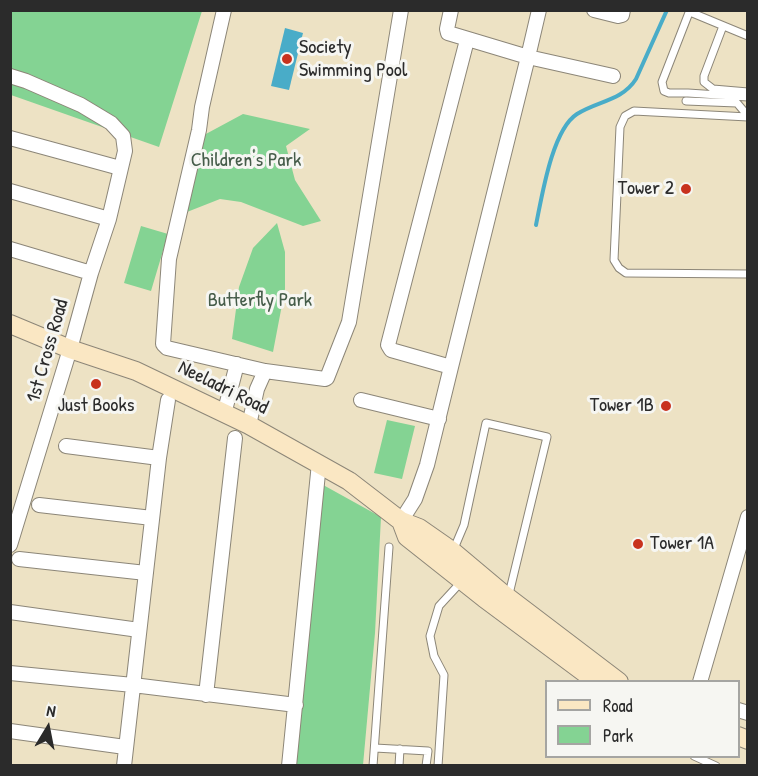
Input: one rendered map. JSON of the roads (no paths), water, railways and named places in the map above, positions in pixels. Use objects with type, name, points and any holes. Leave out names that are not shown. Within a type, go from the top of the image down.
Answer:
[{"type":"main road","name":"Neeladri Road","points":[[10,324],[70,349],[136,371],[249,425],[319,463],[349,481],[401,521],[419,528],[452,551],[488,592],[588,673],[615,680]]},
{"type":"main road","name":"Neeladri Road","points":[[401,521],[407,537],[462,581],[488,592],[508,597],[588,673]]},
{"type":"street","points":[[224,10],[202,107],[200,130],[169,259],[162,342],[167,348],[265,371],[325,379],[348,322],[401,10]]},
{"type":"street","points":[[451,10],[448,33],[528,57],[612,76]]},
{"type":"street","points":[[401,521],[415,500],[427,465],[539,10]]},
{"type":"street","points":[[594,10],[620,16],[623,10]]},
{"type":"street","points":[[451,367],[390,350],[388,345],[467,40]]},
{"type":"street","name":"1st Cross Road","points":[[10,76],[81,105],[111,123],[123,136],[125,151],[109,219],[10,545]]},
{"type":"street","points":[[10,138],[120,168]]},
{"type":"street","points":[[10,191],[109,219]]},
{"type":"street","points":[[10,249],[91,273]]},
{"type":"street","points":[[225,414],[237,364]]},
{"type":"street","points":[[249,425],[257,389],[265,371]]},
{"type":"street","points":[[124,765],[159,458],[168,400]]},
{"type":"street","points":[[361,400],[439,419]]},
{"type":"street","points":[[206,694],[235,438]]},
{"type":"street","points":[[66,446],[159,458]]},
{"type":"street","points":[[289,765],[319,463]]},
{"type":"street","points":[[39,505],[152,518]]},
{"type":"street","points":[[700,680],[747,517]]},
{"type":"street","points":[[19,559],[146,573]]},
{"type":"street","points":[[10,612],[139,630]]},
{"type":"street","points":[[10,673],[296,705]]},
{"type":"street","points":[[10,731],[126,747]]},
{"type":"lane","points":[[747,36],[690,11],[662,82],[664,91],[669,93],[747,97]]},
{"type":"lane","points":[[723,26],[704,76],[704,82],[713,89],[747,92]]},
{"type":"lane","points":[[686,100],[737,103],[747,117]]},
{"type":"lane","points":[[747,117],[634,111],[625,116],[620,127],[614,260],[626,273],[747,274]]},
{"type":"lane","points":[[452,551],[464,525],[486,423],[548,437],[508,597]]},
{"type":"lane","points":[[373,765],[389,547]]},
{"type":"lane","points":[[438,765],[444,675],[434,656],[430,636],[439,606],[462,581]]},
{"type":"lane","points":[[375,748],[428,751],[426,765]]},
{"type":"lane","points":[[399,765],[400,749]]},
{"type":"lane","points":[[699,758],[716,765]]},
{"type":"water","name":"Society Swimming Pool","points":[[285,28],[303,33],[289,90],[271,86]]},
{"type":"waterway","points":[[536,225],[549,165],[568,122],[577,114],[624,92],[630,86],[636,79],[667,10]]},
{"type":"place","name":"Society Swimming Pool","points":[[287,59]]},
{"type":"place","name":"Tower 2","points":[[686,189]]},
{"type":"place","name":"Just Books","points":[[96,384]]},
{"type":"place","name":"Tower 1B","points":[[666,406]]},
{"type":"place","name":"Tower 1A","points":[[638,544]]},
{"type":"park label","name":"Children's Park","points":[[246,161]]},
{"type":"park label","name":"Butterfly Park","points":[[260,301]]}]
